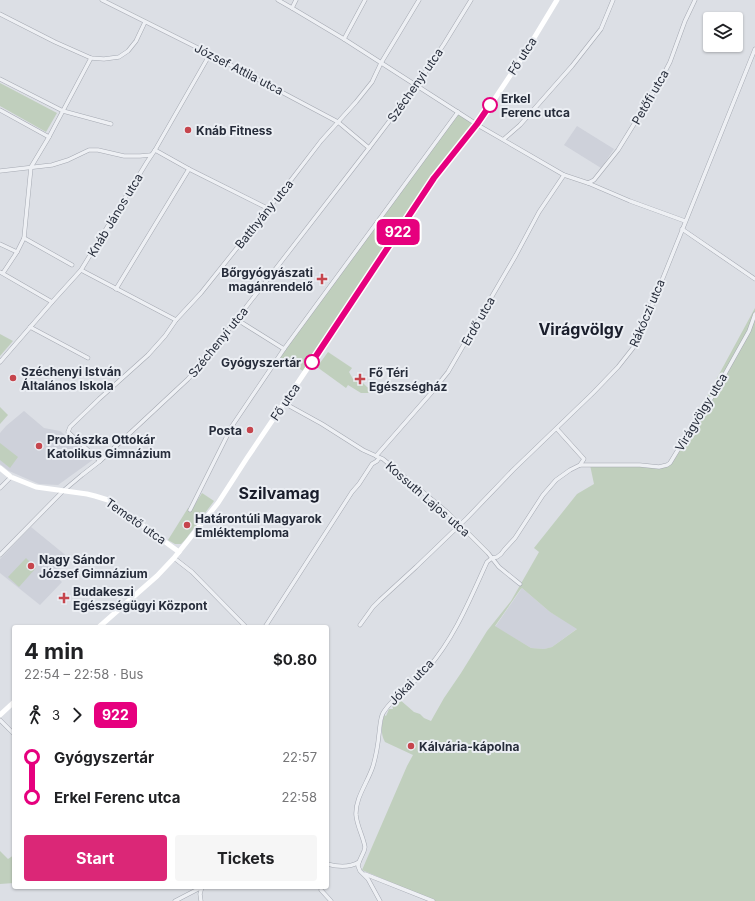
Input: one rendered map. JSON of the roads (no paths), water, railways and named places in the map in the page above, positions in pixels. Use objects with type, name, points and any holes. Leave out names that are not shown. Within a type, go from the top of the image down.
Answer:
[{"type":"main road","name":"Fő utca","points":[[101,625],[152,580],[174,558],[218,503],[434,178],[477,124],[525,53],[557,0]]},
{"type":"main road","name":"Temető utca","points":[[0,468],[11,477],[36,488],[86,494],[108,500],[179,552]]},
{"type":"main road","points":[[0,715],[12,704]]},
{"type":"street","name":"József Attila utca","points":[[102,0],[210,54],[338,122],[370,148]]},
{"type":"street","points":[[278,0],[344,39],[477,124],[564,174],[630,201],[685,221]]},
{"type":"street","points":[[292,8],[296,0]]},
{"type":"street","points":[[344,39],[365,0]]},
{"type":"street","name":"Batthyány utca","points":[[100,461],[68,432],[70,427],[148,355],[165,336],[176,320],[201,293],[269,209],[321,141],[372,82],[381,63],[419,0]]},
{"type":"street","name":"Széchenyi utca","points":[[0,555],[63,491],[100,461],[188,379],[209,355],[370,148],[416,86],[471,0]]},
{"type":"street","points":[[504,139],[520,125],[572,66],[601,28],[613,0]]},
{"type":"street","name":"Petőfi utca","points":[[588,183],[594,180],[618,150],[657,87],[670,62],[685,21],[695,0]]},
{"type":"street","points":[[0,14],[91,58],[104,59],[119,57],[128,51],[136,40],[145,22]]},
{"type":"street","name":"Rákóczi utca","points":[[360,625],[373,607],[557,429],[618,367],[633,348],[640,335],[755,49]]},
{"type":"street","name":"Knáb János utca","points":[[0,362],[81,270],[146,162],[155,150],[210,54]]},
{"type":"street","points":[[52,302],[1,273],[17,252],[24,238],[31,167],[49,137],[91,58]]},
{"type":"street","points":[[0,79],[63,111],[110,124]]},
{"type":"street","points":[[0,110],[49,137]]},
{"type":"street","points":[[190,510],[232,426],[284,349],[458,112]]},
{"type":"street","points":[[1,171],[52,165],[68,160],[89,150],[98,150],[124,156],[151,155]]},
{"type":"street","points":[[155,150],[189,169],[269,209]]},
{"type":"street","points":[[140,156],[146,162]]},
{"type":"street","points":[[116,289],[189,169]]},
{"type":"street","name":"Erdő utca","points":[[266,625],[352,492],[372,464],[377,461],[376,456],[448,372],[540,212],[564,174]]},
{"type":"street","points":[[682,229],[755,279]]},
{"type":"street","points":[[24,238],[72,265]]},
{"type":"street","points":[[0,244],[17,252]]},
{"type":"street","points":[[81,270],[176,320]]},
{"type":"street","name":"Virágvölgy utca","points":[[580,465],[640,465],[659,467],[670,463],[687,435],[695,427],[699,420],[749,331],[755,314]]},
{"type":"street","points":[[236,320],[284,349]]},
{"type":"street","points":[[30,327],[88,358]]},
{"type":"street","name":"Kossuth Lajos utca","points":[[284,403],[322,424],[363,450],[383,459],[436,502],[460,524],[488,553],[499,567],[520,584]]},
{"type":"street","points":[[492,558],[501,554],[515,538],[543,495],[556,480],[580,465],[584,459],[557,429]]},
{"type":"street","points":[[372,464],[371,458],[376,456]]},
{"type":"street","points":[[0,488],[11,477]]},
{"type":"street","points":[[174,558],[192,572],[244,625]]},
{"type":"street","name":"Jókai utca","points":[[359,862],[365,847],[356,814],[357,805],[372,768],[382,715],[387,707],[402,691],[428,668],[447,643],[464,614],[487,562],[492,558]]},
{"type":"street","points":[[0,720],[12,732]]},
{"type":"street","points":[[329,864],[348,866],[359,862]]},
{"type":"street","points":[[359,862],[358,866],[360,871],[368,879],[380,901]]},
{"type":"street","points":[[364,874],[433,901]]},
{"type":"street","points":[[175,901],[198,889]]},
{"type":"street","points":[[201,889],[200,894],[201,901]]},
{"type":"street","points":[[321,890],[331,901]]},
{"type":"place","name":"Erkel Ferenc utca","points":[[490,105]]},
{"type":"place","name":"Knáb Fitness","points":[[188,130]]},
{"type":"place","name":"Bőrgyógyászati magánrendelő","points":[[322,279]]},
{"type":"place","name":"Gyógyszertár","points":[[312,362]]},
{"type":"place","name":"Széchenyi István Általános Iskola","points":[[13,378]]},
{"type":"place","name":"Fő Téri Egészségház","points":[[360,379]]},
{"type":"place","name":"Posta","points":[[250,430]]},
{"type":"place","name":"Prohászka Ottokár Katolikus Gimnázium","points":[[39,446]]},
{"type":"place","name":"Határontúli Magyarok Emléktemploma","points":[[187,525]]},
{"type":"place","name":"Nagy Sándor József Gimnázium","points":[[31,566]]},
{"type":"place","name":"Budakeszi Egészségügyi Központ","points":[[64,598]]},
{"type":"place","name":"Kálvária-kápolna","points":[[411,746]]},
{"type":"district","name":"Virágvölgy","points":[[581,329]]},
{"type":"district","name":"Szilvamag","points":[[279,493]]}]
